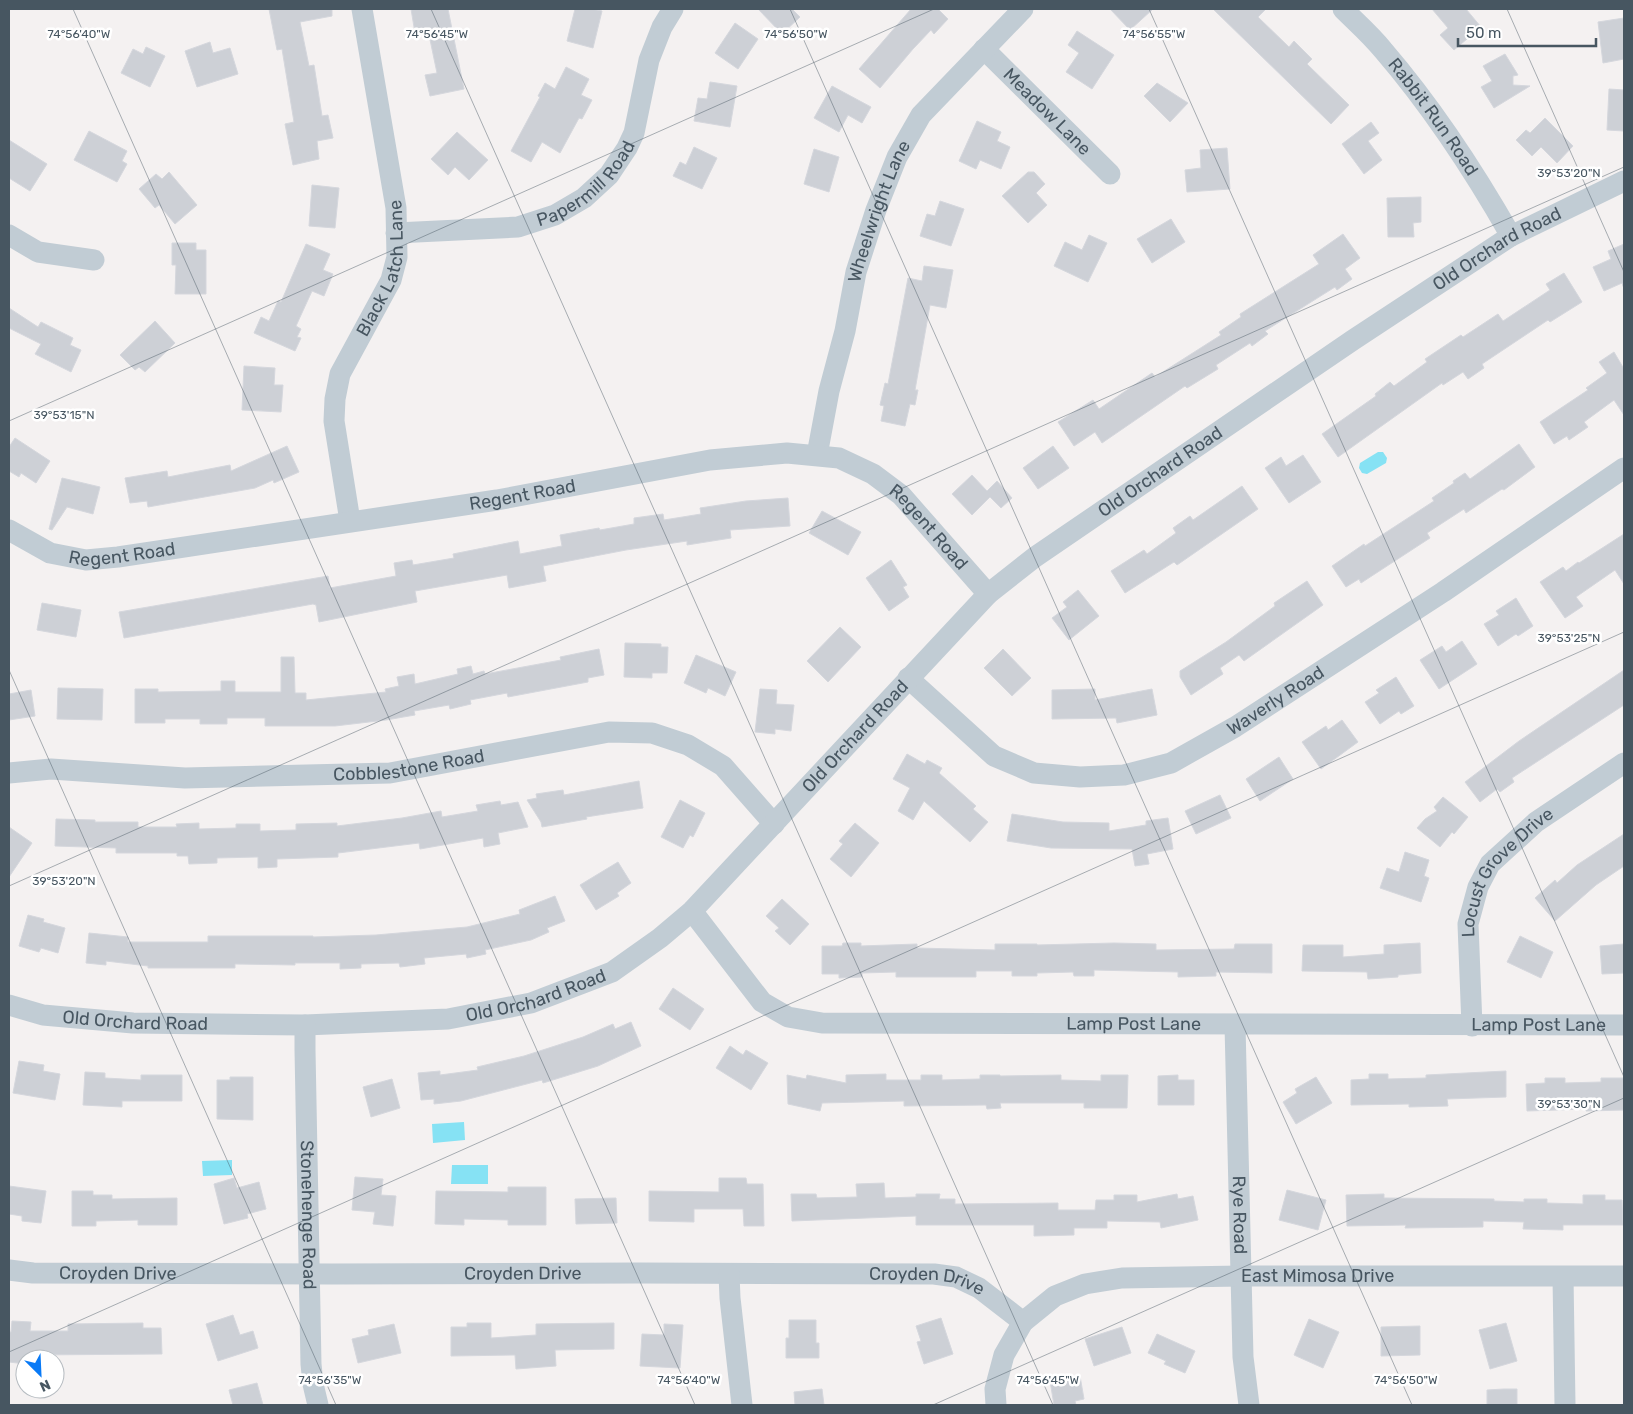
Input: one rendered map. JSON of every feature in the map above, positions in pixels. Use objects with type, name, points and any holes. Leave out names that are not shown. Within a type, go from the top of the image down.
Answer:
[{"type":"street","name":"Black Latch Lane","points":[[350,521],[334,421],[334,399],[340,374],[391,280],[397,257],[396,208],[362,9]]},
{"type":"street","name":"Papermill Road","points":[[396,233],[518,227],[555,215],[584,198],[609,175],[627,148],[634,133],[649,60],[662,26],[673,9]]},
{"type":"street","name":"Wheelwright Lane","points":[[817,455],[829,391],[845,331],[856,272],[876,210],[897,157],[922,115],[1024,9]]},
{"type":"street","name":"Rabbit Run Road","points":[[1343,9],[1382,49],[1412,86],[1480,182],[1511,236]]},
{"type":"street","name":"Meadow Lane","points":[[984,49],[1110,174]]},
{"type":"street","name":"Old Orchard Road","points":[[9,1005],[43,1015],[133,1022],[306,1025],[448,1020],[532,1003],[612,972],[660,938],[692,911],[988,594],[1035,557],[1346,345],[1511,236],[1624,181]]},
{"type":"street","points":[[9,235],[38,252],[94,260]]},
{"type":"street","name":"Regent Road","points":[[9,530],[50,553],[86,560],[118,557],[496,500],[710,460],[787,452],[839,458],[873,474],[901,495],[988,594]]},
{"type":"street","name":"Waverly Road","points":[[908,678],[994,756],[1034,773],[1080,777],[1124,775],[1170,763],[1235,727],[1426,602],[1624,468]]},
{"type":"street","name":"Cobblestone Road","points":[[9,773],[51,769],[185,778],[390,773],[609,732],[652,733],[688,745],[723,766],[774,824]]},
{"type":"street","name":"Locust Grove Drive","points":[[1472,1026],[1468,924],[1478,887],[1490,864],[1536,822],[1624,763]]},
{"type":"street","name":"Lamp Post Lane","points":[[692,911],[762,1002],[788,1017],[822,1024],[1624,1025]]},
{"type":"street","name":"Stonehenge Road","points":[[306,1025],[310,1364],[318,1405]]},
{"type":"street","name":"Rye Road","points":[[1235,1025],[1243,1357],[1249,1405]]},
{"type":"street","name":"Croyden Drive","points":[[9,1270],[33,1273],[934,1274],[956,1278],[979,1288],[1023,1322]]},
{"type":"street","points":[[729,1274],[742,1405]]},
{"type":"street","name":"East Mimosa Drive","points":[[1023,1322],[1055,1296],[1085,1284],[1122,1278],[1241,1276],[1624,1276]]},
{"type":"street","points":[[1563,1276],[1565,1405]]},
{"type":"street","points":[[996,1405],[995,1389],[1004,1355],[1023,1322]]},
{"type":"water","points":[[1378,452],[1383,452],[1387,458],[1386,463],[1367,474],[1362,473],[1359,468],[1360,463]]},
{"type":"water","points":[[464,1122],[465,1140],[433,1143],[432,1124]]},
{"type":"water","points":[[232,1160],[232,1175],[203,1176],[202,1161]]},
{"type":"water","points":[[452,1165],[488,1165],[488,1184],[451,1184]]},
{"type":"building","points":[[269,9],[332,9],[332,16],[300,22],[309,66],[314,65],[322,116],[328,115],[333,138],[317,141],[319,159],[293,165],[285,124],[294,122],[282,49],[277,50]]},
{"type":"building","points":[[411,9],[448,9],[464,89],[430,96],[425,75],[437,73],[428,30],[415,33]]},
{"type":"building","points":[[575,9],[602,11],[593,48],[567,41]]},
{"type":"building","points":[[758,9],[792,9],[800,17],[782,34]]},
{"type":"building","points":[[911,9],[938,9],[948,19],[934,34],[931,30],[880,88],[859,69]]},
{"type":"building","points":[[1110,9],[1153,9],[1130,30]]},
{"type":"building","points":[[1213,9],[1266,9],[1258,17],[1289,47],[1294,41],[1312,59],[1307,64],[1349,105],[1331,124]]},
{"type":"building","points":[[1432,9],[1466,9],[1481,27],[1454,50],[1440,35],[1448,28]]},
{"type":"building","points":[[1624,18],[1624,59],[1603,63],[1598,22]]},
{"type":"building","points":[[735,23],[758,39],[738,69],[715,53]]},
{"type":"building","points":[[1077,31],[1114,55],[1092,89],[1066,72],[1079,53],[1068,45]]},
{"type":"building","points":[[210,42],[213,53],[230,48],[238,74],[197,87],[185,51]]},
{"type":"building","points":[[146,47],[165,56],[150,87],[121,73],[133,49],[143,54]]},
{"type":"building","points":[[1505,54],[1518,75],[1513,76],[1513,85],[1530,86],[1494,108],[1481,87],[1492,81],[1483,66]]},
{"type":"building","points":[[566,67],[589,79],[581,95],[592,100],[582,119],[579,118],[560,153],[542,142],[531,162],[511,151],[540,97],[538,96],[545,83],[555,89]]},
{"type":"building","points":[[710,82],[737,86],[730,127],[694,121],[698,98],[707,99]]},
{"type":"building","points":[[1157,83],[1188,103],[1170,122],[1144,96]]},
{"type":"building","points":[[832,86],[871,107],[862,123],[848,115],[839,132],[814,118]]},
{"type":"building","points":[[1609,89],[1624,90],[1624,131],[1607,130]]},
{"type":"building","points":[[1545,118],[1573,146],[1557,163],[1541,147],[1532,156],[1516,140],[1526,130],[1530,133]]},
{"type":"building","points":[[977,121],[1001,132],[997,141],[1010,147],[1001,169],[980,160],[976,169],[959,161]]},
{"type":"building","points":[[1371,122],[1379,133],[1368,141],[1382,160],[1364,174],[1342,144]]},
{"type":"building","points":[[89,131],[127,151],[122,161],[127,164],[117,182],[74,160]]},
{"type":"building","points":[[457,132],[488,160],[469,180],[455,167],[448,175],[431,159]]},
{"type":"building","points":[[9,140],[47,164],[30,191],[9,178]]},
{"type":"building","points":[[694,147],[717,158],[702,189],[673,176],[680,162],[686,165]]},
{"type":"building","points":[[1227,148],[1230,189],[1187,192],[1185,170],[1201,168],[1200,150]]},
{"type":"building","points":[[814,149],[839,157],[829,192],[804,184]]},
{"type":"building","points":[[169,172],[197,205],[175,224],[159,205],[155,208],[139,189],[156,174],[162,179]]},
{"type":"building","points":[[1028,172],[1034,172],[1045,184],[1036,193],[1047,205],[1028,223],[1002,196]]},
{"type":"building","points":[[312,185],[339,188],[335,228],[309,226]]},
{"type":"building","points":[[1421,197],[1421,222],[1413,223],[1414,237],[1388,237],[1387,198]]},
{"type":"building","points":[[940,201],[964,209],[951,246],[920,236],[927,214],[935,216]]},
{"type":"building","points":[[1171,219],[1185,242],[1152,263],[1137,239]]},
{"type":"building","points":[[1343,234],[1360,258],[1345,269],[1352,279],[1337,290],[1335,287],[1265,331],[1268,334],[1252,346],[1250,343],[1216,365],[1218,369],[1187,388],[1185,386],[1102,443],[1095,432],[1074,446],[1058,422],[1093,400],[1099,409],[1152,373],[1155,377],[1221,335],[1219,332],[1241,317],[1240,314],[1319,264],[1313,255]]},
{"type":"building","points":[[1089,235],[1107,243],[1088,282],[1054,266],[1065,242],[1082,250]]},
{"type":"building","points":[[172,243],[196,243],[196,250],[206,250],[206,294],[175,294],[176,265],[172,265]]},
{"type":"building","points":[[306,244],[330,254],[323,270],[333,274],[324,296],[312,291],[296,326],[301,329],[297,337],[301,338],[295,351],[254,333],[261,317],[269,321],[278,301],[281,302]]},
{"type":"building","points":[[1624,244],[1624,289],[1622,283],[1604,291],[1593,267],[1611,259],[1608,251]]},
{"type":"building","points":[[924,266],[953,270],[946,308],[930,305],[915,390],[918,390],[915,405],[910,404],[905,426],[881,421],[884,406],[880,405],[885,383],[888,384],[908,278],[922,281]]},
{"type":"building","points":[[1564,273],[1582,302],[1550,322],[1548,320],[1482,364],[1484,368],[1468,379],[1463,372],[1443,385],[1442,383],[1338,457],[1322,434],[1376,396],[1375,394],[1390,382],[1394,386],[1427,362],[1425,359],[1461,335],[1463,337],[1498,314],[1503,321],[1550,290],[1546,284]]},
{"type":"building","points":[[9,308],[38,327],[41,322],[73,338],[70,345],[81,350],[71,372],[35,354],[41,344],[9,328]]},
{"type":"building","points":[[155,321],[175,343],[145,372],[139,367],[135,370],[120,355]]},
{"type":"building","points":[[1614,352],[1624,369],[1624,415],[1614,400],[1584,422],[1588,427],[1569,440],[1567,436],[1554,444],[1540,422],[1588,390],[1586,388],[1607,373],[1599,362]]},
{"type":"building","points":[[244,366],[275,368],[274,385],[283,385],[281,412],[242,410]]},
{"type":"building","points":[[15,438],[50,461],[36,483],[21,473],[19,477],[9,471],[9,447]]},
{"type":"building","points":[[1519,444],[1535,467],[1504,490],[1502,489],[1466,513],[1464,509],[1427,533],[1430,538],[1361,583],[1359,579],[1346,587],[1332,566],[1434,501],[1432,498],[1465,473],[1470,479]]},
{"type":"building","points":[[287,446],[299,472],[274,483],[273,480],[255,488],[148,507],[147,501],[130,503],[125,478],[167,471],[168,477],[230,465],[231,471]]},
{"type":"building","points":[[1053,446],[1069,468],[1038,489],[1023,468]]},
{"type":"building","points":[[1303,455],[1321,482],[1289,503],[1265,468],[1281,457],[1286,466]]},
{"type":"building","points":[[972,475],[987,491],[997,481],[1012,498],[1001,508],[990,497],[972,515],[952,494]]},
{"type":"building","points":[[62,478],[100,487],[93,514],[67,507],[52,530],[49,529]]},
{"type":"building","points":[[1242,486],[1258,509],[1177,565],[1174,562],[1125,593],[1111,571],[1144,550],[1147,554],[1176,533],[1173,528],[1190,516],[1193,520]]},
{"type":"building","points":[[788,498],[790,526],[730,530],[731,538],[687,545],[687,541],[626,550],[543,566],[546,581],[509,588],[507,575],[415,591],[417,602],[319,622],[316,605],[313,604],[124,638],[119,612],[328,576],[330,588],[396,576],[394,563],[412,560],[413,565],[454,558],[453,554],[518,541],[520,554],[562,546],[560,535],[634,524],[634,518],[663,514],[664,520],[701,514],[700,508],[746,501]]},
{"type":"building","points":[[822,511],[861,532],[848,555],[809,533]]},
{"type":"building","points":[[1624,534],[1624,584],[1615,570],[1576,597],[1583,606],[1565,618],[1540,582],[1563,567],[1566,571]]},
{"type":"building","points":[[891,560],[907,585],[903,587],[909,597],[889,611],[866,578]]},
{"type":"building","points":[[1307,581],[1323,605],[1244,661],[1239,655],[1220,668],[1223,674],[1191,695],[1180,677],[1180,671],[1226,642],[1275,606],[1274,603]]},
{"type":"building","points":[[1078,590],[1099,616],[1069,640],[1052,618],[1067,607],[1063,602]]},
{"type":"building","points":[[1516,598],[1533,626],[1498,646],[1484,624],[1499,615],[1496,611]]},
{"type":"building","points":[[42,603],[81,610],[76,637],[37,630]]},
{"type":"building","points":[[840,627],[861,647],[828,682],[807,661]]},
{"type":"building","points":[[1462,641],[1477,664],[1439,689],[1420,660],[1442,646],[1446,652]]},
{"type":"building","points":[[625,643],[661,644],[661,647],[668,647],[667,673],[652,673],[652,678],[624,677]]},
{"type":"building","points":[[599,649],[604,675],[588,678],[588,682],[508,697],[507,693],[470,700],[471,704],[450,709],[449,705],[414,711],[415,715],[386,720],[335,726],[265,726],[265,718],[227,718],[227,724],[200,724],[200,719],[165,719],[165,723],[135,723],[135,689],[158,689],[158,692],[221,691],[221,681],[235,681],[235,692],[281,692],[281,657],[294,657],[295,693],[306,693],[306,700],[386,692],[385,689],[399,686],[397,677],[414,674],[415,684],[458,674],[457,669],[471,666],[473,674],[484,671],[485,674],[561,660],[560,657]]},
{"type":"building","points":[[1003,649],[1031,678],[1012,696],[984,668]]},
{"type":"building","points":[[696,655],[736,672],[725,696],[708,688],[706,693],[684,683]]},
{"type":"building","points":[[1624,670],[1624,705],[1512,778],[1514,782],[1500,792],[1497,789],[1480,802],[1465,782],[1519,741]]},
{"type":"building","points":[[1396,677],[1414,706],[1401,714],[1399,711],[1380,724],[1365,702],[1379,693],[1376,690]]},
{"type":"building","points":[[58,688],[103,689],[102,720],[57,719]]},
{"type":"building","points":[[760,689],[777,690],[776,704],[794,705],[791,731],[775,729],[775,734],[755,732]]},
{"type":"building","points":[[1095,689],[1095,700],[1152,689],[1157,715],[1117,723],[1116,718],[1052,719],[1052,690]]},
{"type":"building","points":[[31,690],[35,716],[9,720],[9,694]]},
{"type":"building","points":[[1342,720],[1358,742],[1321,769],[1302,742],[1326,726],[1328,730]]},
{"type":"building","points":[[907,754],[925,764],[927,760],[942,768],[939,773],[976,806],[973,809],[988,822],[970,842],[924,801],[913,820],[898,811],[910,788],[893,779]]},
{"type":"building","points":[[1279,757],[1293,779],[1260,801],[1246,779]]},
{"type":"building","points":[[639,781],[643,808],[586,817],[587,819],[542,827],[541,822],[527,800],[537,798],[536,794],[563,790],[564,795]]},
{"type":"building","points":[[1220,795],[1231,818],[1196,834],[1185,811]]},
{"type":"building","points":[[1443,797],[1468,817],[1440,847],[1417,828],[1425,819],[1437,811],[1434,807]]},
{"type":"building","points":[[680,800],[705,813],[693,837],[690,835],[683,848],[661,837]]},
{"type":"building","points":[[500,801],[501,805],[518,802],[528,827],[498,833],[500,844],[484,847],[483,838],[420,849],[419,843],[338,853],[338,857],[277,859],[277,867],[258,868],[258,857],[217,858],[217,863],[189,864],[188,856],[177,856],[177,853],[116,853],[116,848],[55,846],[56,819],[95,820],[95,822],[138,822],[138,827],[177,827],[176,824],[199,823],[199,829],[236,828],[236,824],[260,824],[260,831],[296,830],[296,824],[337,823],[337,826],[441,811],[442,817],[478,811],[476,805]]},
{"type":"building","points":[[1012,814],[1063,822],[1109,823],[1109,831],[1146,825],[1146,821],[1168,818],[1173,849],[1147,854],[1149,864],[1135,866],[1132,849],[1051,848],[1007,841]]},
{"type":"building","points":[[855,823],[879,843],[851,877],[830,859],[843,844],[839,841]]},
{"type":"building","points":[[9,827],[32,843],[9,877]]},
{"type":"building","points":[[1624,834],[1624,866],[1596,885],[1555,921],[1535,898],[1555,880],[1557,883],[1577,865]]},
{"type":"building","points":[[1405,852],[1429,860],[1424,876],[1429,878],[1421,902],[1380,888],[1387,868],[1399,872]]},
{"type":"building","points":[[618,862],[631,883],[617,893],[619,896],[596,910],[580,885]]},
{"type":"building","points":[[555,896],[565,921],[547,928],[549,932],[531,940],[485,950],[486,954],[467,958],[466,954],[424,958],[425,964],[400,967],[399,963],[361,964],[361,968],[340,969],[340,963],[295,963],[295,965],[235,964],[235,968],[148,968],[148,966],[106,961],[106,965],[86,963],[89,933],[128,937],[128,942],[208,942],[208,936],[313,937],[376,935],[467,927],[520,914],[519,910]]},
{"type":"building","points":[[782,899],[809,924],[790,945],[775,931],[779,928],[766,916]]},
{"type":"building","points":[[28,915],[44,919],[43,922],[65,928],[58,953],[41,948],[39,952],[19,946]]},
{"type":"building","points":[[1520,936],[1553,952],[1541,978],[1507,962]]},
{"type":"building","points":[[843,943],[861,943],[861,946],[917,944],[917,948],[995,950],[995,944],[1156,944],[1156,950],[1234,949],[1235,944],[1272,944],[1272,973],[1216,972],[1216,976],[1178,977],[1178,972],[1094,970],[1094,976],[1074,976],[1073,972],[1037,973],[1037,976],[1012,976],[1012,971],[976,971],[976,977],[896,977],[896,972],[862,973],[862,977],[839,978],[839,974],[822,974],[822,946],[842,946]]},
{"type":"building","points":[[1420,943],[1421,973],[1368,979],[1367,972],[1302,971],[1303,945],[1343,945],[1343,957],[1384,954],[1384,945]]},
{"type":"building","points":[[1624,944],[1624,973],[1602,974],[1600,946]]},
{"type":"building","points":[[673,988],[704,1009],[690,1030],[659,1009]]},
{"type":"building","points":[[631,1022],[641,1046],[598,1066],[543,1083],[542,1080],[461,1101],[434,1104],[434,1099],[421,1100],[418,1073],[440,1071],[440,1075],[478,1070],[477,1067],[524,1056],[583,1037],[613,1024],[615,1029]]},
{"type":"building","points":[[730,1046],[743,1055],[746,1050],[768,1063],[751,1090],[716,1068]]},
{"type":"building","points":[[19,1061],[44,1065],[43,1071],[60,1074],[55,1100],[13,1093]]},
{"type":"building","points":[[1506,1071],[1506,1097],[1447,1099],[1448,1106],[1409,1107],[1409,1104],[1351,1105],[1351,1080],[1369,1079],[1369,1074],[1388,1074],[1388,1079],[1426,1078],[1426,1075]]},
{"type":"building","points":[[85,1072],[105,1073],[105,1078],[141,1080],[141,1075],[182,1075],[182,1101],[122,1101],[122,1107],[83,1105]]},
{"type":"building","points":[[886,1074],[886,1080],[921,1080],[921,1075],[942,1075],[942,1080],[980,1079],[980,1075],[1061,1075],[1061,1080],[1101,1081],[1101,1075],[1128,1075],[1127,1108],[1084,1108],[1084,1103],[1000,1103],[1001,1108],[987,1109],[986,1105],[904,1106],[904,1101],[822,1103],[820,1111],[788,1104],[787,1075],[806,1079],[807,1075],[846,1083],[846,1075]]},
{"type":"building","points":[[1178,1075],[1178,1080],[1194,1080],[1194,1105],[1158,1105],[1158,1076]]},
{"type":"building","points":[[230,1077],[253,1077],[253,1120],[217,1119],[217,1080],[230,1080]]},
{"type":"building","points":[[1316,1077],[1332,1103],[1296,1124],[1283,1102],[1297,1093],[1295,1089]]},
{"type":"building","points":[[1545,1078],[1565,1078],[1565,1083],[1601,1082],[1601,1078],[1624,1078],[1624,1110],[1527,1111],[1526,1084],[1545,1083]]},
{"type":"building","points":[[392,1079],[400,1108],[371,1117],[363,1087]]},
{"type":"building","points":[[355,1177],[383,1179],[381,1195],[396,1196],[393,1226],[373,1224],[375,1212],[352,1210]]},
{"type":"building","points":[[234,1178],[237,1188],[259,1182],[266,1209],[247,1214],[248,1218],[224,1224],[214,1184]]},
{"type":"building","points":[[719,1178],[746,1178],[747,1184],[763,1184],[764,1226],[744,1226],[743,1209],[694,1209],[694,1222],[649,1221],[649,1191],[719,1192]]},
{"type":"building","points":[[884,1183],[885,1198],[916,1197],[916,1194],[940,1194],[939,1199],[955,1199],[955,1204],[1058,1203],[1058,1210],[1095,1210],[1096,1200],[1114,1200],[1114,1195],[1137,1195],[1137,1202],[1177,1194],[1178,1199],[1193,1196],[1198,1220],[1161,1228],[1160,1222],[1107,1221],[1107,1228],[1074,1228],[1074,1235],[1034,1236],[1034,1225],[916,1225],[916,1216],[792,1221],[791,1194],[816,1194],[817,1198],[857,1197],[856,1184]]},
{"type":"building","points":[[9,1186],[46,1191],[41,1223],[22,1221],[22,1216],[9,1214]]},
{"type":"building","points":[[508,1187],[546,1187],[546,1225],[508,1225],[508,1220],[464,1219],[464,1225],[435,1224],[436,1191],[508,1192]]},
{"type":"building","points":[[1287,1190],[1326,1200],[1318,1230],[1279,1220]]},
{"type":"building","points":[[72,1191],[93,1191],[93,1195],[112,1195],[112,1199],[177,1198],[177,1225],[138,1225],[138,1220],[96,1221],[96,1226],[72,1226]]},
{"type":"building","points":[[1384,1194],[1384,1198],[1494,1199],[1494,1201],[1524,1202],[1524,1199],[1547,1199],[1547,1203],[1583,1204],[1583,1195],[1605,1195],[1605,1200],[1622,1200],[1623,1225],[1563,1225],[1563,1230],[1523,1229],[1524,1222],[1483,1221],[1483,1227],[1405,1228],[1406,1225],[1347,1226],[1346,1195]]},
{"type":"building","points":[[616,1198],[617,1223],[576,1224],[575,1199]]},
{"type":"building","points":[[233,1315],[240,1335],[253,1331],[258,1348],[218,1361],[206,1324]]},
{"type":"building","points":[[941,1318],[953,1354],[924,1364],[917,1342],[921,1341],[916,1326]]},
{"type":"building","points":[[1309,1319],[1339,1332],[1323,1368],[1294,1355]]},
{"type":"building","points":[[789,1320],[816,1320],[816,1343],[819,1343],[819,1358],[786,1358],[786,1338],[789,1338]]},
{"type":"building","points":[[12,1321],[31,1322],[30,1331],[68,1331],[68,1324],[143,1323],[143,1328],[161,1328],[162,1354],[65,1355],[65,1349],[15,1349],[15,1363],[9,1362],[9,1332],[11,1332]]},
{"type":"building","points":[[467,1323],[491,1323],[491,1338],[536,1335],[536,1324],[614,1323],[614,1349],[555,1350],[556,1366],[516,1369],[515,1355],[451,1356],[451,1327],[467,1327]]},
{"type":"building","points":[[1506,1323],[1517,1361],[1490,1369],[1479,1330]]},
{"type":"building","points":[[394,1324],[401,1353],[358,1363],[352,1339],[369,1335],[368,1330]]},
{"type":"building","points":[[664,1324],[683,1325],[680,1368],[640,1366],[642,1334],[664,1335]]},
{"type":"building","points":[[1420,1326],[1420,1355],[1381,1356],[1381,1327]]},
{"type":"building","points":[[1122,1327],[1131,1353],[1094,1366],[1085,1339]]},
{"type":"building","points":[[1157,1334],[1195,1351],[1185,1373],[1164,1364],[1166,1361],[1148,1353]]},
{"type":"building","points":[[1080,1376],[1084,1399],[1075,1401],[1076,1405],[1054,1405],[1050,1381]]},
{"type":"building","points":[[257,1383],[263,1405],[233,1405],[229,1390]]},
{"type":"building","points":[[822,1389],[824,1405],[795,1405],[794,1392]]},
{"type":"building","points":[[1517,1389],[1517,1405],[1487,1405],[1487,1390]]}]
